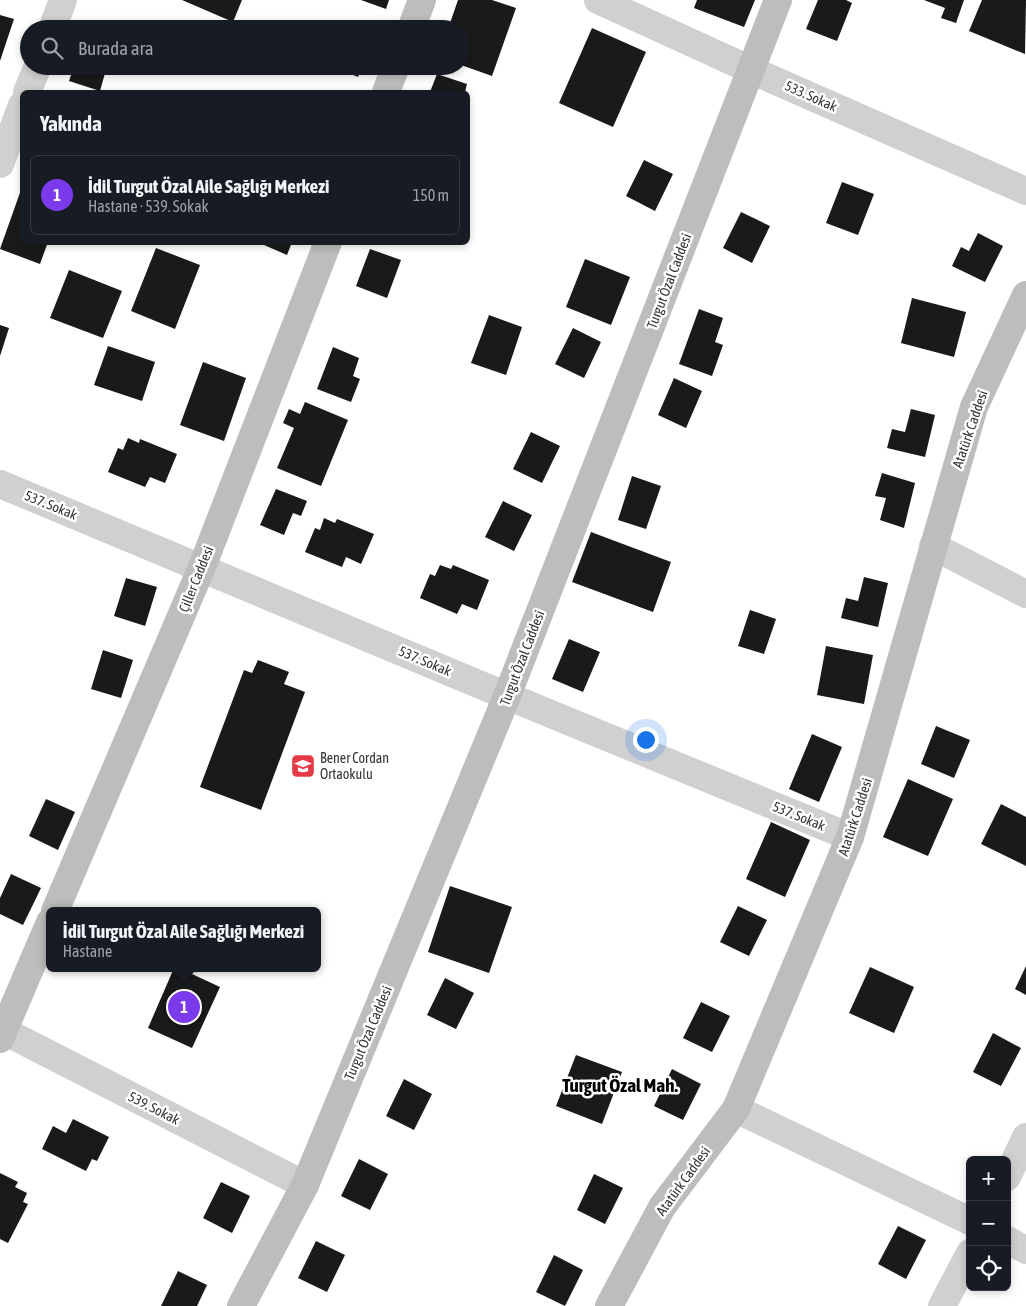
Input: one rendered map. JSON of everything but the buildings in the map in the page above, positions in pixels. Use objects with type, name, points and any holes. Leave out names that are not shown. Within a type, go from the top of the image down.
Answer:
[{"type":"street","points":[[55,20],[63,0]]},
{"type":"street","points":[[414,20],[422,0]]},
{"type":"street","name":"533. Sokak","points":[[598,0],[751,70],[1026,191]]},
{"type":"street","name":"Turgut Özal Caddesi","points":[[241,1306],[305,1185],[508,696],[778,0]]},
{"type":"street","points":[[29,90],[35,75]]},
{"type":"street","points":[[387,90],[393,75]]},
{"type":"street","points":[[0,164],[20,111]]},
{"type":"street","name":"Çiller Caddesi","points":[[57,907],[202,567],[327,245]]},
{"type":"street","name":"Atatürk Caddesi","points":[[609,1306],[662,1207],[736,1108],[850,837],[974,407],[1026,295]]},
{"type":"street","name":"537. Sokak","points":[[0,484],[850,837]]},
{"type":"street","points":[[933,546],[1026,594]]},
{"type":"street","points":[[2,1035],[46,931]]},
{"type":"street","name":"539. Sokak","points":[[2,1035],[305,1185]]},
{"type":"street","points":[[736,1108],[966,1219]]},
{"type":"street","points":[[1011,1169],[1026,1137]]},
{"type":"street","points":[[1011,1242],[1026,1250]]},
{"type":"street","points":[[942,1306],[966,1261]]},
{"type":"place","name":"Bener Cordan Ortaokulu","points":[[303,766]]},
{"type":"place","name":"İdil Turgut Özal Aile Sağlığı Merkezi","points":[[184,1007]]},
{"type":"district","name":"Turgut Özal Mah.","points":[[620,1085]]}]
